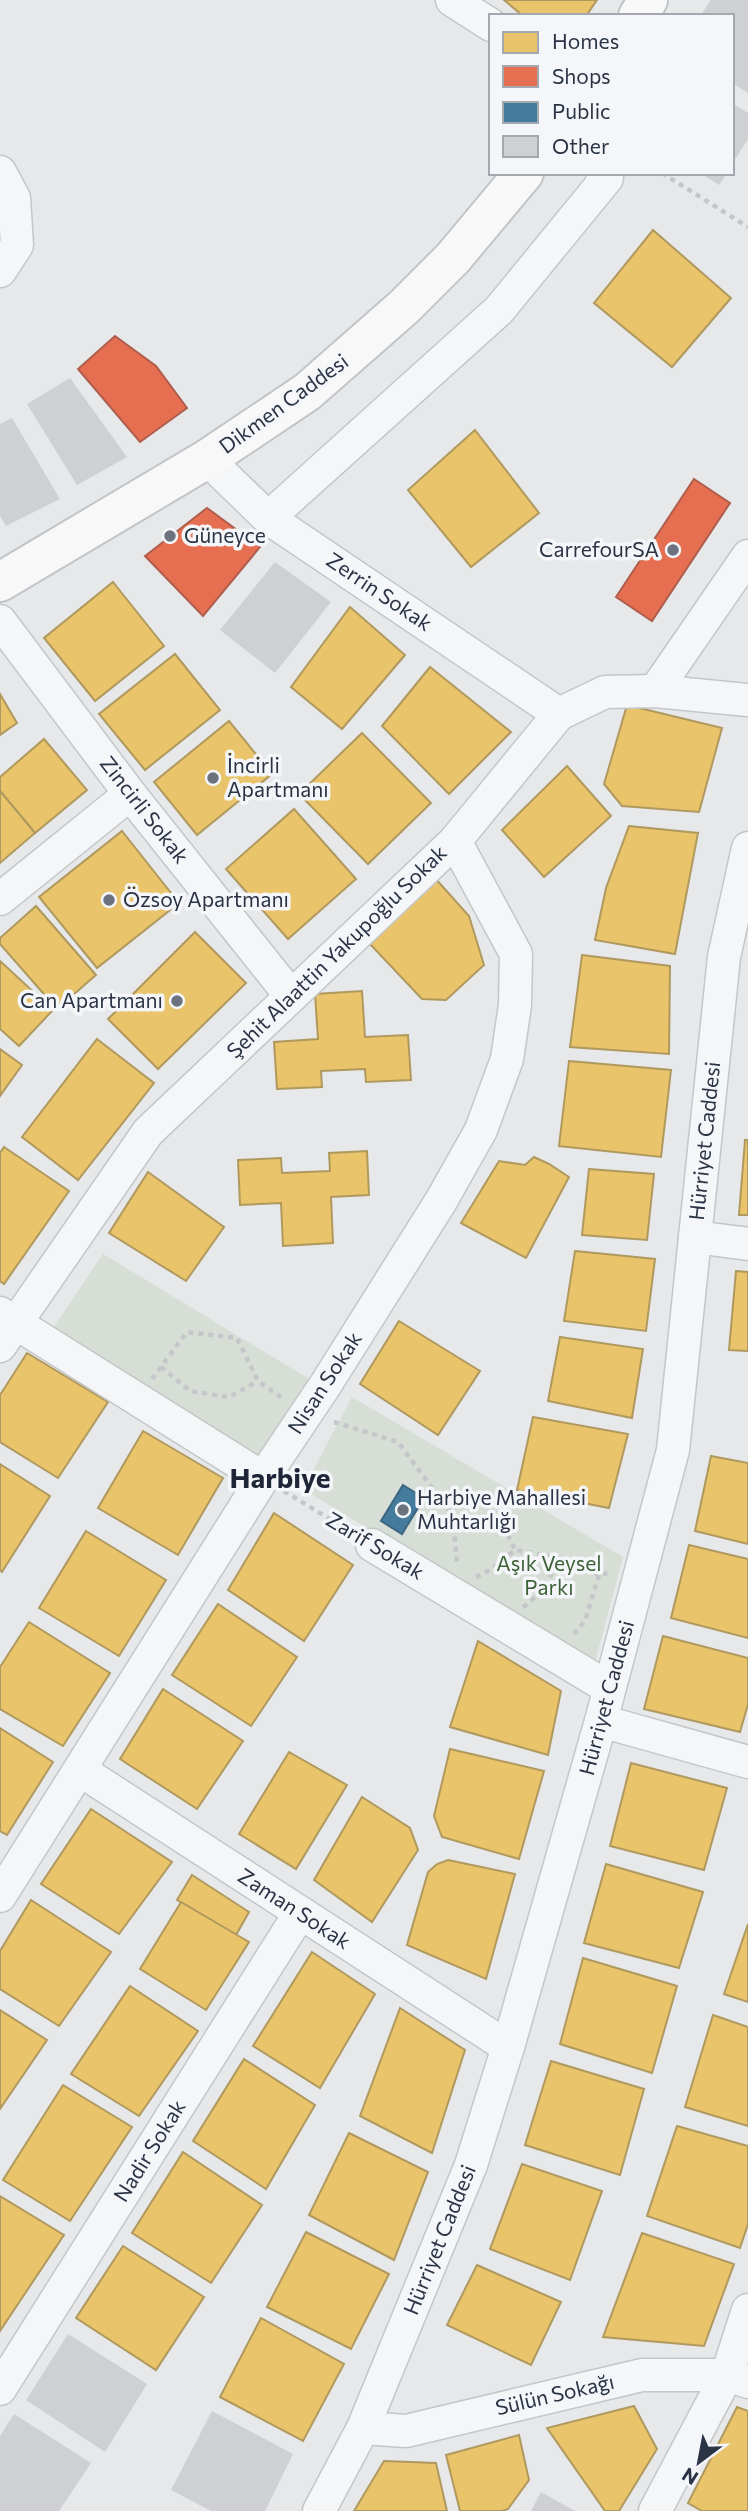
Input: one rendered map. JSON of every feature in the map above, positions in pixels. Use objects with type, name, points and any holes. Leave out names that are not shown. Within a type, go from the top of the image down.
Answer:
[{"type":"main road","name":"Dikmen Caddesi","points":[[0,582],[207,459],[307,392],[350,356],[453,258],[522,175]]},
{"type":"street","points":[[452,0],[489,25]]},
{"type":"street","points":[[0,172],[14,198],[17,245],[0,271]]},
{"type":"street","points":[[268,518],[499,310],[607,178],[604,175]]},
{"type":"street","name":"Zerrin Sokak","points":[[207,459],[268,518],[559,714]]},
{"type":"street","points":[[655,691],[748,556]]},
{"type":"street","name":"Zincirli Sokak","points":[[0,621],[130,794],[291,996]]},
{"type":"street","name":"Şehit Alaattin Yakupoğlu Sokak","points":[[5,1327],[148,1132],[455,841],[559,714],[605,692],[655,691],[748,700]]},
{"type":"street","points":[[0,899],[130,794]]},
{"type":"street","name":"Nisan Sokak","points":[[0,1896],[263,1478],[427,1224],[481,1130],[507,1059],[515,1005],[516,954],[455,841]]},
{"type":"street","name":"Hürriyet Caddesi","points":[[319,2511],[363,2428],[471,2165],[508,2047],[601,1721],[673,1450],[724,957],[748,848]]},
{"type":"street","points":[[695,1237],[748,1244]]},
{"type":"street","points":[[5,1327],[137,1399],[263,1478]]},
{"type":"street","name":"Zarif Sokak","points":[[372,1545],[609,1688]]},
{"type":"street","points":[[601,1721],[748,1762]]},
{"type":"street","name":"Zaman Sokak","points":[[80,1770],[508,2047]]},
{"type":"street","name":"Nadir Sokak","points":[[0,2389],[300,1913]]},
{"type":"street","points":[[655,2511],[737,2378],[748,2310]]},
{"type":"street","name":"Sülün Sokağı","points":[[363,2428],[406,2431],[642,2375],[737,2378]]},
{"type":"path","points":[[665,175],[748,227]]},
{"type":"path","points":[[137,1399],[187,1332],[237,1338],[258,1381],[305,1415],[398,1442],[453,1516],[456,1562],[463,1571]]},
{"type":"path","points":[[160,1367],[190,1391],[229,1397],[258,1381]]},
{"type":"path","name":"Zarif Sokak","points":[[263,1478],[372,1545]]},
{"type":"path","points":[[444,1503],[476,1500],[499,1516],[515,1550]]},
{"type":"path","points":[[470,1579],[492,1569],[515,1550],[559,1558],[599,1575],[616,1572],[639,1580]]},
{"type":"path","points":[[527,1616],[518,1609],[532,1601],[544,1586],[559,1558]]},
{"type":"path","points":[[483,1573],[490,1585]]},
{"type":"path","points":[[567,1643],[584,1621],[599,1575]]},
{"type":"green space","points":[[103,1254],[311,1380],[261,1459],[47,1337]]},
{"type":"green space","name":"Aşık Veysel Parkı","points":[[352,1397],[623,1557],[595,1662],[582,1660],[303,1489]]},
{"type":"building: Homes","points":[[504,0],[597,0],[587,14],[521,14]]},
{"type":"building: Homes","points":[[653,230],[731,298],[672,367],[594,303]]},
{"type":"building: Homes","points":[[475,430],[539,513],[471,567],[408,490]]},
{"type":"building: Homes","points":[[113,582],[164,646],[95,701],[44,638]]},
{"type":"building: Homes","points":[[350,607],[405,655],[342,729],[291,687]]},
{"type":"building: Homes","points":[[175,654],[220,710],[145,770],[99,714]]},
{"type":"building: Homes","points":[[430,667],[511,732],[449,794],[382,726]]},
{"type":"building: Homes","points":[[0,694],[17,723],[0,735]]},
{"type":"building: Homes","points":[[627,705],[722,728],[699,812],[622,806],[604,784]]},
{"type":"building: Homes","name":"İncirli Apartmanı","points":[[229,721],[272,774],[197,835],[154,782]]},
{"type":"building: Homes","points":[[362,733],[431,803],[368,864],[299,794]]},
{"type":"building: Homes","points":[[44,739],[87,790],[35,833],[0,791],[0,777]]},
{"type":"building: Homes","points":[[567,766],[611,816],[544,877],[502,830]]},
{"type":"building: Homes","points":[[0,791],[35,833],[0,863]]},
{"type":"building: Homes","points":[[294,809],[356,879],[288,939],[226,869]]},
{"type":"building: Homes","points":[[629,826],[698,833],[675,954],[595,940],[606,888]]},
{"type":"building: Homes","name":"Özsoy Apartmanı","points":[[122,831],[179,903],[97,968],[39,897]]},
{"type":"building: Homes","points":[[434,877],[469,916],[484,965],[446,1000],[422,999],[369,943]]},
{"type":"building: Homes","points":[[36,906],[96,975],[57,1009],[0,944],[0,938]]},
{"type":"building: Homes","name":"Can Apartmanı","points":[[195,932],[246,983],[158,1069],[108,1019]]},
{"type":"building: Homes","points":[[582,955],[670,966],[669,1054],[570,1047]]},
{"type":"building: Homes","points":[[0,961],[53,1010],[19,1046],[0,1029]]},
{"type":"building: Homes","points":[[362,991],[365,1037],[408,1035],[411,1080],[366,1082],[365,1069],[321,1071],[322,1087],[277,1089],[274,1042],[318,1039],[315,994]]},
{"type":"building: Homes","points":[[97,1039],[154,1083],[78,1180],[22,1137]]},
{"type":"building: Homes","points":[[0,1049],[22,1065],[0,1096]]},
{"type":"building: Homes","points":[[569,1061],[671,1070],[661,1157],[559,1146]]},
{"type":"building: Homes","points":[[745,1140],[748,1140],[748,1215],[739,1215]]},
{"type":"building: Homes","points":[[4,1147],[69,1191],[4,1284],[0,1281],[0,1153]]},
{"type":"building: Homes","points":[[367,1151],[369,1195],[331,1197],[333,1243],[283,1246],[281,1203],[240,1205],[238,1160],[281,1158],[282,1173],[330,1171],[329,1153]]},
{"type":"building: Homes","points":[[534,1157],[569,1177],[526,1258],[461,1223],[499,1161],[525,1165]]},
{"type":"building: Homes","points":[[589,1169],[654,1174],[647,1240],[582,1235]]},
{"type":"building: Homes","points":[[148,1172],[224,1227],[186,1281],[109,1233]]},
{"type":"building: Homes","points":[[575,1251],[655,1259],[646,1331],[564,1321]]},
{"type":"building: Homes","points":[[736,1271],[748,1272],[748,1351],[729,1350]]},
{"type":"building: Homes","points":[[399,1321],[480,1371],[438,1435],[360,1384]]},
{"type":"building: Homes","points":[[560,1337],[643,1349],[632,1418],[548,1401]]},
{"type":"building: Homes","points":[[27,1353],[108,1402],[58,1478],[0,1442],[0,1395]]},
{"type":"building: Homes","points":[[533,1417],[628,1434],[609,1508],[517,1490]]},
{"type":"building: Homes","points":[[143,1431],[223,1478],[178,1555],[98,1508]]},
{"type":"building: Homes","points":[[711,1456],[748,1463],[748,1544],[695,1531]]},
{"type":"building: Homes","points":[[0,1464],[50,1496],[2,1572],[0,1570]]},
{"type":"building: Homes","points":[[274,1513],[353,1565],[304,1641],[228,1590]]},
{"type":"building: Homes","points":[[86,1531],[166,1580],[119,1656],[39,1608]]},
{"type":"building: Homes","points":[[689,1545],[748,1559],[748,1638],[671,1618]]},
{"type":"building: Homes","points":[[218,1604],[297,1657],[251,1726],[172,1675]]},
{"type":"building: Homes","points":[[29,1622],[110,1673],[63,1746],[0,1709],[0,1667]]},
{"type":"building: Homes","points":[[663,1636],[748,1658],[748,1704],[740,1732],[644,1709]]},
{"type":"building: Homes","points":[[478,1641],[561,1691],[548,1755],[450,1727]]},
{"type":"building: Homes","points":[[163,1689],[243,1741],[197,1809],[120,1759]]},
{"type":"building: Homes","points":[[0,1728],[53,1762],[7,1835],[0,1831]]},
{"type":"building: Homes","points":[[450,1749],[544,1771],[519,1859],[442,1837],[434,1816]]},
{"type":"building: Homes","points":[[289,1752],[347,1785],[296,1869],[239,1834]]},
{"type":"building: Homes","points":[[631,1763],[727,1788],[704,1870],[610,1846]]},
{"type":"building: Homes","points":[[362,1797],[410,1828],[418,1850],[372,1922],[314,1880]]},
{"type":"building: Homes","points":[[91,1809],[172,1862],[119,1934],[41,1884]]},
{"type":"building: Homes","points":[[448,1860],[515,1874],[486,1979],[407,1945],[428,1872],[437,1864]]},
{"type":"building: Homes","points":[[606,1864],[703,1892],[679,1968],[584,1943]]},
{"type":"building: Homes","points":[[192,1875],[249,1912],[236,1935],[177,1900]]},
{"type":"building: Homes","points":[[31,1900],[111,1952],[59,2026],[0,1989],[0,1951]]},
{"type":"building: Homes","points":[[181,1902],[249,1942],[206,2010],[140,1969]]},
{"type":"building: Homes","points":[[748,1924],[748,2002],[724,1994]]},
{"type":"building: Homes","points":[[312,1952],[375,1994],[320,2088],[253,2046]]},
{"type":"building: Homes","points":[[583,1958],[677,1986],[652,2073],[560,2044]]},
{"type":"building: Homes","points":[[130,1986],[198,2031],[139,2116],[71,2074]]},
{"type":"building: Homes","points":[[400,2008],[465,2050],[432,2153],[360,2116]]},
{"type":"building: Homes","points":[[0,2010],[47,2040],[0,2109]]},
{"type":"building: Homes","points":[[713,2015],[748,2027],[748,2126],[685,2107]]},
{"type":"building: Homes","points":[[244,2059],[315,2105],[266,2189],[193,2141]]},
{"type":"building: Homes","points":[[551,2061],[644,2089],[620,2175],[525,2145]]},
{"type":"building: Homes","points":[[63,2085],[132,2127],[70,2221],[3,2180]]},
{"type":"building: Homes","points":[[677,2126],[748,2146],[748,2224],[740,2248],[647,2216]]},
{"type":"building: Homes","points":[[349,2133],[428,2172],[394,2260],[309,2215]]},
{"type":"building: Homes","points":[[183,2152],[262,2205],[211,2283],[132,2233]]},
{"type":"building: Homes","points":[[522,2164],[602,2191],[570,2280],[490,2249]]},
{"type":"building: Homes","points":[[0,2196],[64,2235],[0,2331]]},
{"type":"building: Homes","points":[[306,2232],[389,2274],[351,2349],[267,2307]]},
{"type":"building: Homes","points":[[642,2233],[734,2264],[704,2346],[603,2337]]},
{"type":"building: Homes","points":[[123,2246],[204,2297],[156,2370],[76,2318]]},
{"type":"building: Homes","points":[[477,2265],[561,2302],[531,2365],[447,2325]]},
{"type":"building: Homes","points":[[261,2318],[344,2364],[303,2441],[220,2397]]},
{"type":"building: Homes","points":[[634,2406],[657,2449],[619,2511],[605,2511],[547,2428]]},
{"type":"building: Homes","points":[[737,2407],[748,2411],[748,2511],[702,2511],[688,2503]]},
{"type":"building: Homes","points":[[519,2435],[529,2480],[508,2509],[460,2511],[446,2455]]},
{"type":"building: Homes","points":[[384,2461],[436,2463],[447,2511],[354,2511]]},
{"type":"building: Shops","points":[[115,336],[156,366],[187,408],[140,442],[78,369]]},
{"type":"building: Shops","name":"CarrefourSA","points":[[694,479],[730,503],[652,621],[616,597]]},
{"type":"building: Shops","points":[[207,508],[260,547],[203,616],[145,556]]},
{"type":"building: Public","name":"Harbiye Mahallesi Muhtarlığı","points":[[403,1485],[424,1498],[402,1534],[381,1521]]},
{"type":"building: Other","points":[[711,0],[748,0],[748,93],[734,84],[734,14],[701,14]]},
{"type":"building: Other","points":[[734,104],[748,113],[748,139],[734,161]]},
{"type":"building: Other","points":[[703,175],[726,175],[719,185]]},
{"type":"building: Other","points":[[70,378],[127,457],[77,485],[27,404]]},
{"type":"building: Other","points":[[12,418],[60,499],[6,526],[0,516],[0,424]]},
{"type":"building: Other","points":[[275,562],[331,602],[275,673],[220,630]]},
{"type":"building: Other","points":[[68,2334],[147,2384],[105,2452],[26,2400]]},
{"type":"building: Other","points":[[212,2411],[293,2454],[265,2511],[211,2511],[171,2490]]},
{"type":"building: Other","points":[[14,2414],[91,2463],[59,2511],[0,2511],[0,2436]]},
{"type":"building: Other","points":[[541,2492],[575,2511],[531,2511]]},
{"type":"place","name":"Güneyce","points":[[170,536]]},
{"type":"place","name":"CarrefourSA","points":[[673,550]]},
{"type":"place","name":"İncirli Apartmanı","points":[[213,778]]},
{"type":"place","name":"Özsoy Apartmanı","points":[[109,900]]},
{"type":"place","name":"Can Apartmanı","points":[[177,1001]]},
{"type":"place","name":"Harbiye Mahallesi Muhtarlığı","points":[[403,1510]]},
{"type":"district","name":"Harbiye","points":[[280,1478]]}]
